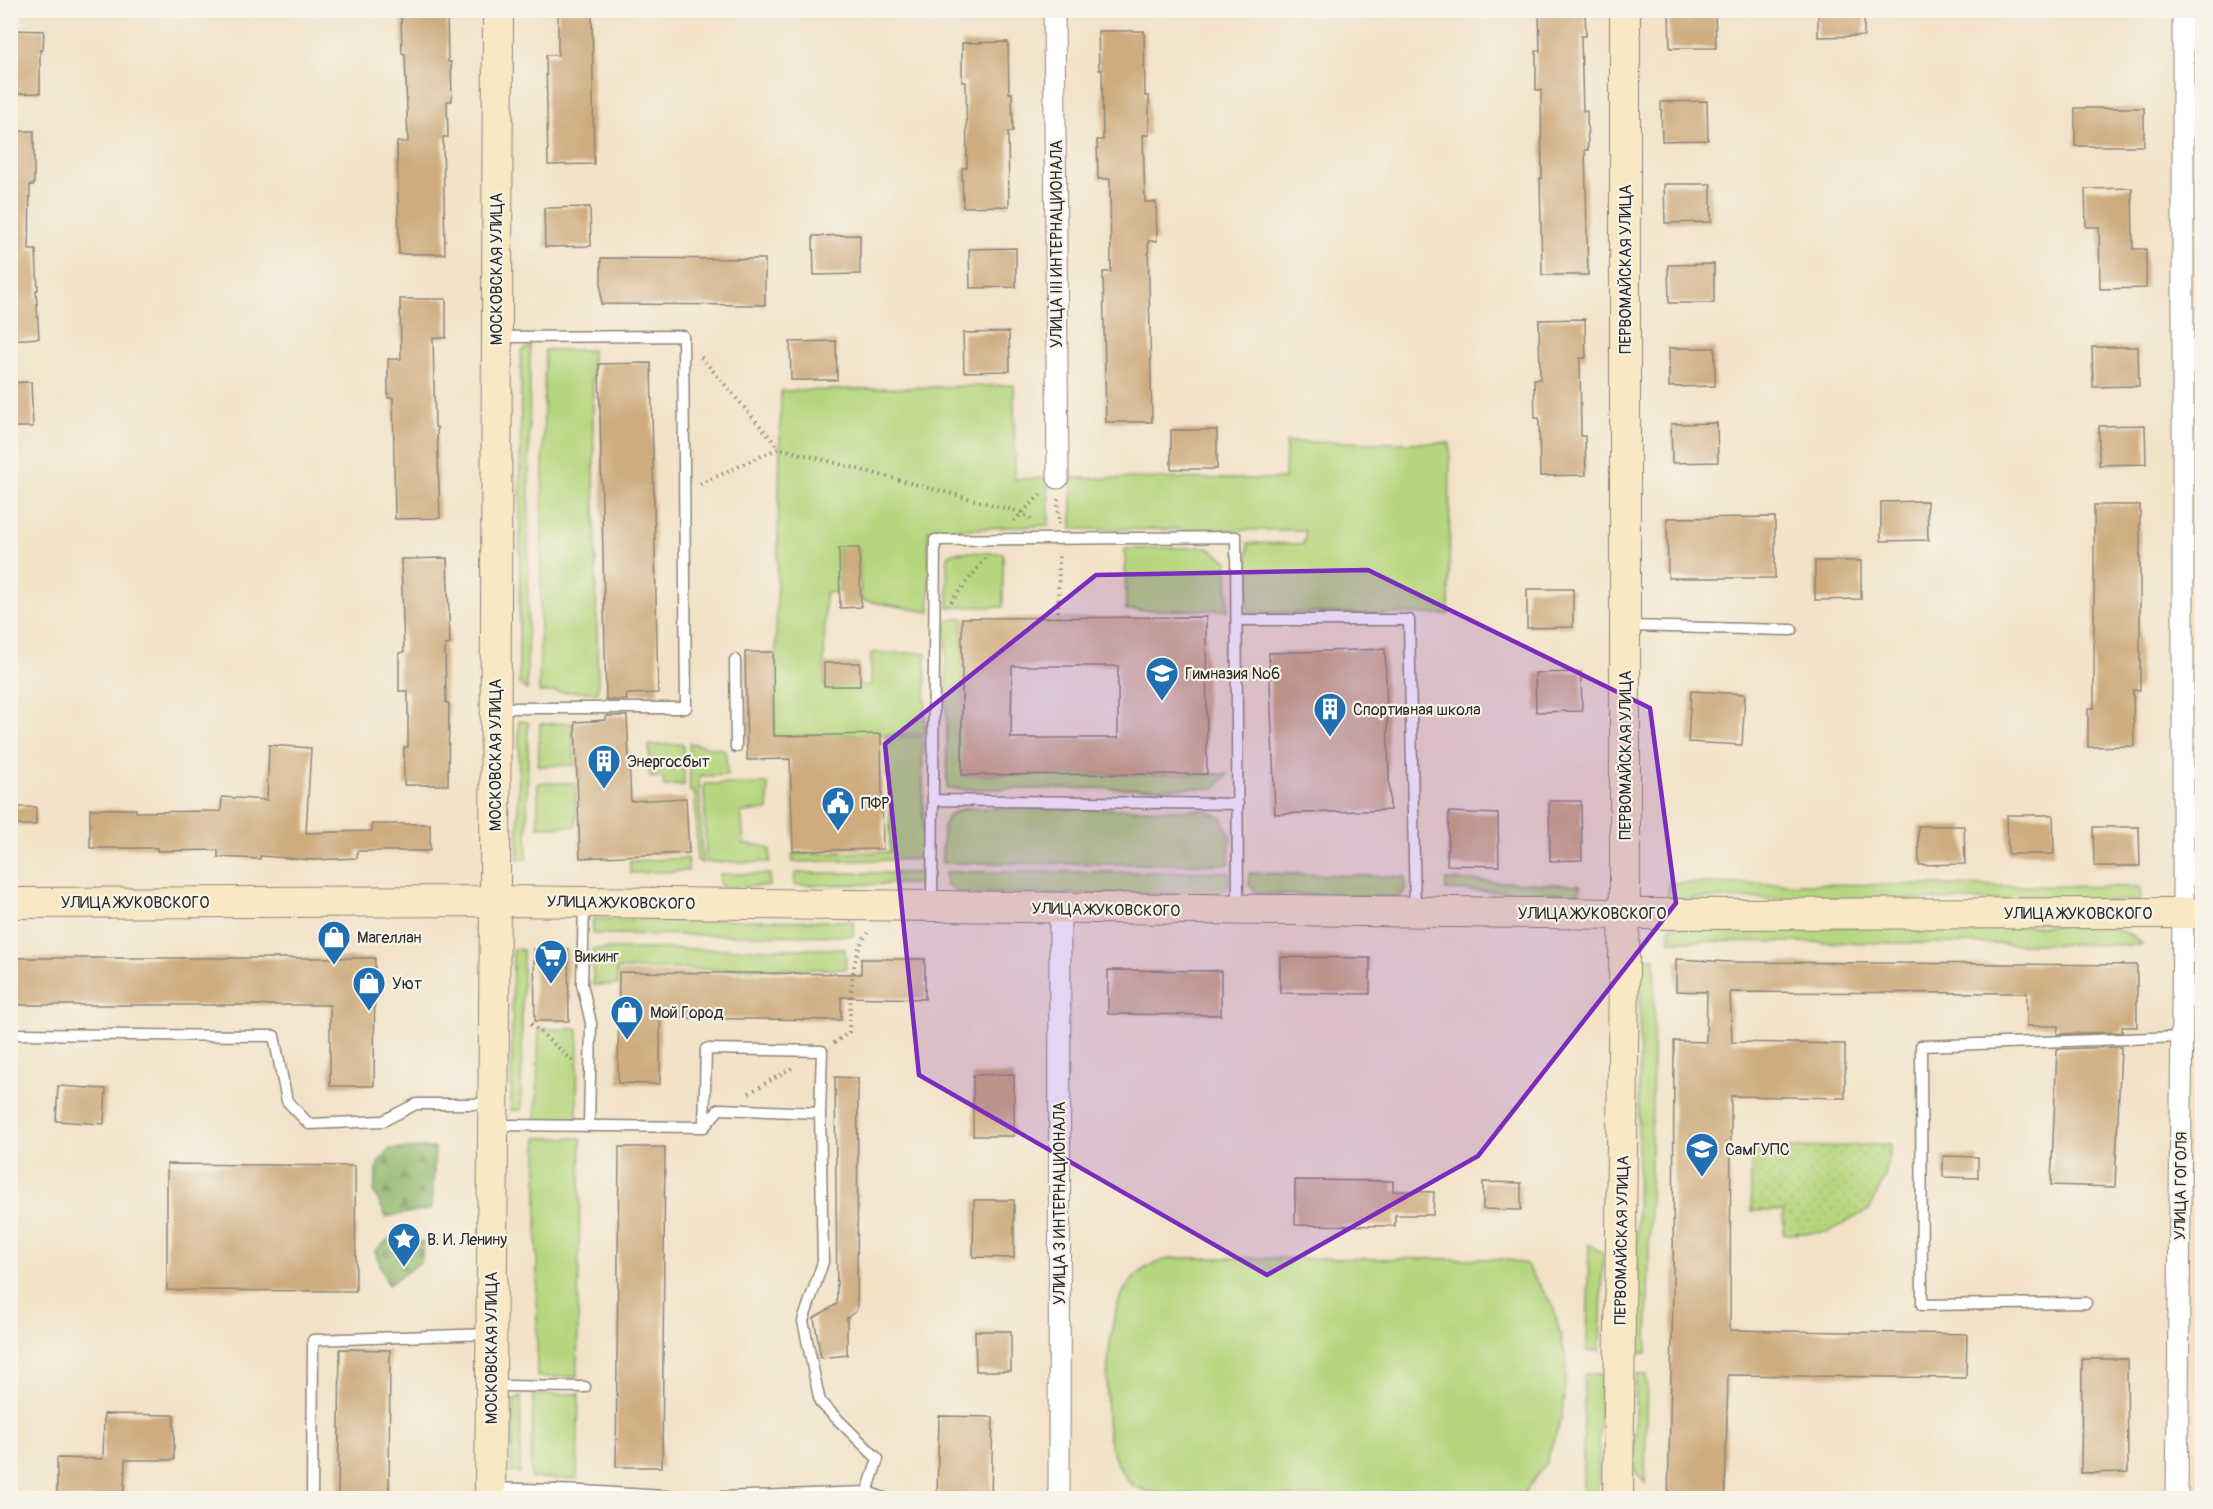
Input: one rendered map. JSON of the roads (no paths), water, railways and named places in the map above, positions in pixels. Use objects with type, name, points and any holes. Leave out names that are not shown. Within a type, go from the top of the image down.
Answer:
[{"type":"street","name":"МОСКОВСКАЯ УЛИЦА","points":[[490,1493],[495,901],[498,10]]},
{"type":"street","name":"УЛИЦА III ИНТЕРНАЦИОНАЛА","points":[[1054,10],[1058,478]]},
{"type":"street","name":"ПЕРВОМАЙСКАЯ УЛИЦА","points":[[1618,1498],[1624,914],[1625,10]]},
{"type":"street","name":"УЛИЦА ГОГОЛЯ","points":[[2177,1498],[2181,1037],[2193,913],[2192,136],[2183,10]]},
{"type":"street","name":"УЛИЦА ЖУКОВСКОГО","points":[[10,903],[495,901],[1624,914],[2193,913]]},
{"type":"street","name":"УЛИЦА 3 ИНТЕРНАЦИОНАЛА","points":[[1059,908],[1059,1498]]},
{"type":"lane","points":[[494,708],[686,708],[683,336],[496,337]]},
{"type":"lane","points":[[932,906],[935,540],[1236,537],[1238,910]]},
{"type":"lane","points":[[1237,621],[1409,620],[1415,912]]},
{"type":"lane","points":[[1624,626],[1792,630]]},
{"type":"lane","points":[[735,660],[736,747]]},
{"type":"lane","points":[[933,800],[1238,804]]},
{"type":"lane","points":[[584,902],[582,984],[591,1023],[589,1126]]},
{"type":"lane","points":[[10,1034],[274,1036],[287,1101],[309,1124],[383,1121],[416,1104],[589,1126],[704,1127]]},
{"type":"lane","points":[[2086,1303],[1922,1305],[1921,1046],[2181,1037]]},
{"type":"lane","points":[[704,1127],[706,1049],[822,1051],[820,1113],[823,1262],[803,1321],[820,1402],[878,1459],[867,1492]]},
{"type":"lane","points":[[704,1127],[719,1109],[820,1113]]},
{"type":"lane","points":[[312,1498],[313,1340],[491,1334]]},
{"type":"lane","points":[[491,1386],[585,1387]]},
{"type":"lane","points":[[490,1493],[583,1491],[695,1498],[867,1492],[884,1498]]},
{"type":"place","name":"Гимназия №6","points":[[1162,702]]},
{"type":"place","name":"Спортивная школа","points":[[1330,738]]},
{"type":"place","name":"Энергосбыт","points":[[604,790]]},
{"type":"place","name":"ПФР","points":[[838,832]]},
{"type":"place","name":"Магеллан","points":[[334,966]]},
{"type":"place","name":"Викинг","points":[[551,985]]},
{"type":"place","name":"Уют","points":[[369,1012]]},
{"type":"place","name":"Мой Город","points":[[627,1041]]},
{"type":"place","name":"СамГУПС","points":[[1702,1178]]},
{"type":"place","name":"В. И. Ленину","points":[[404,1268]]}]
